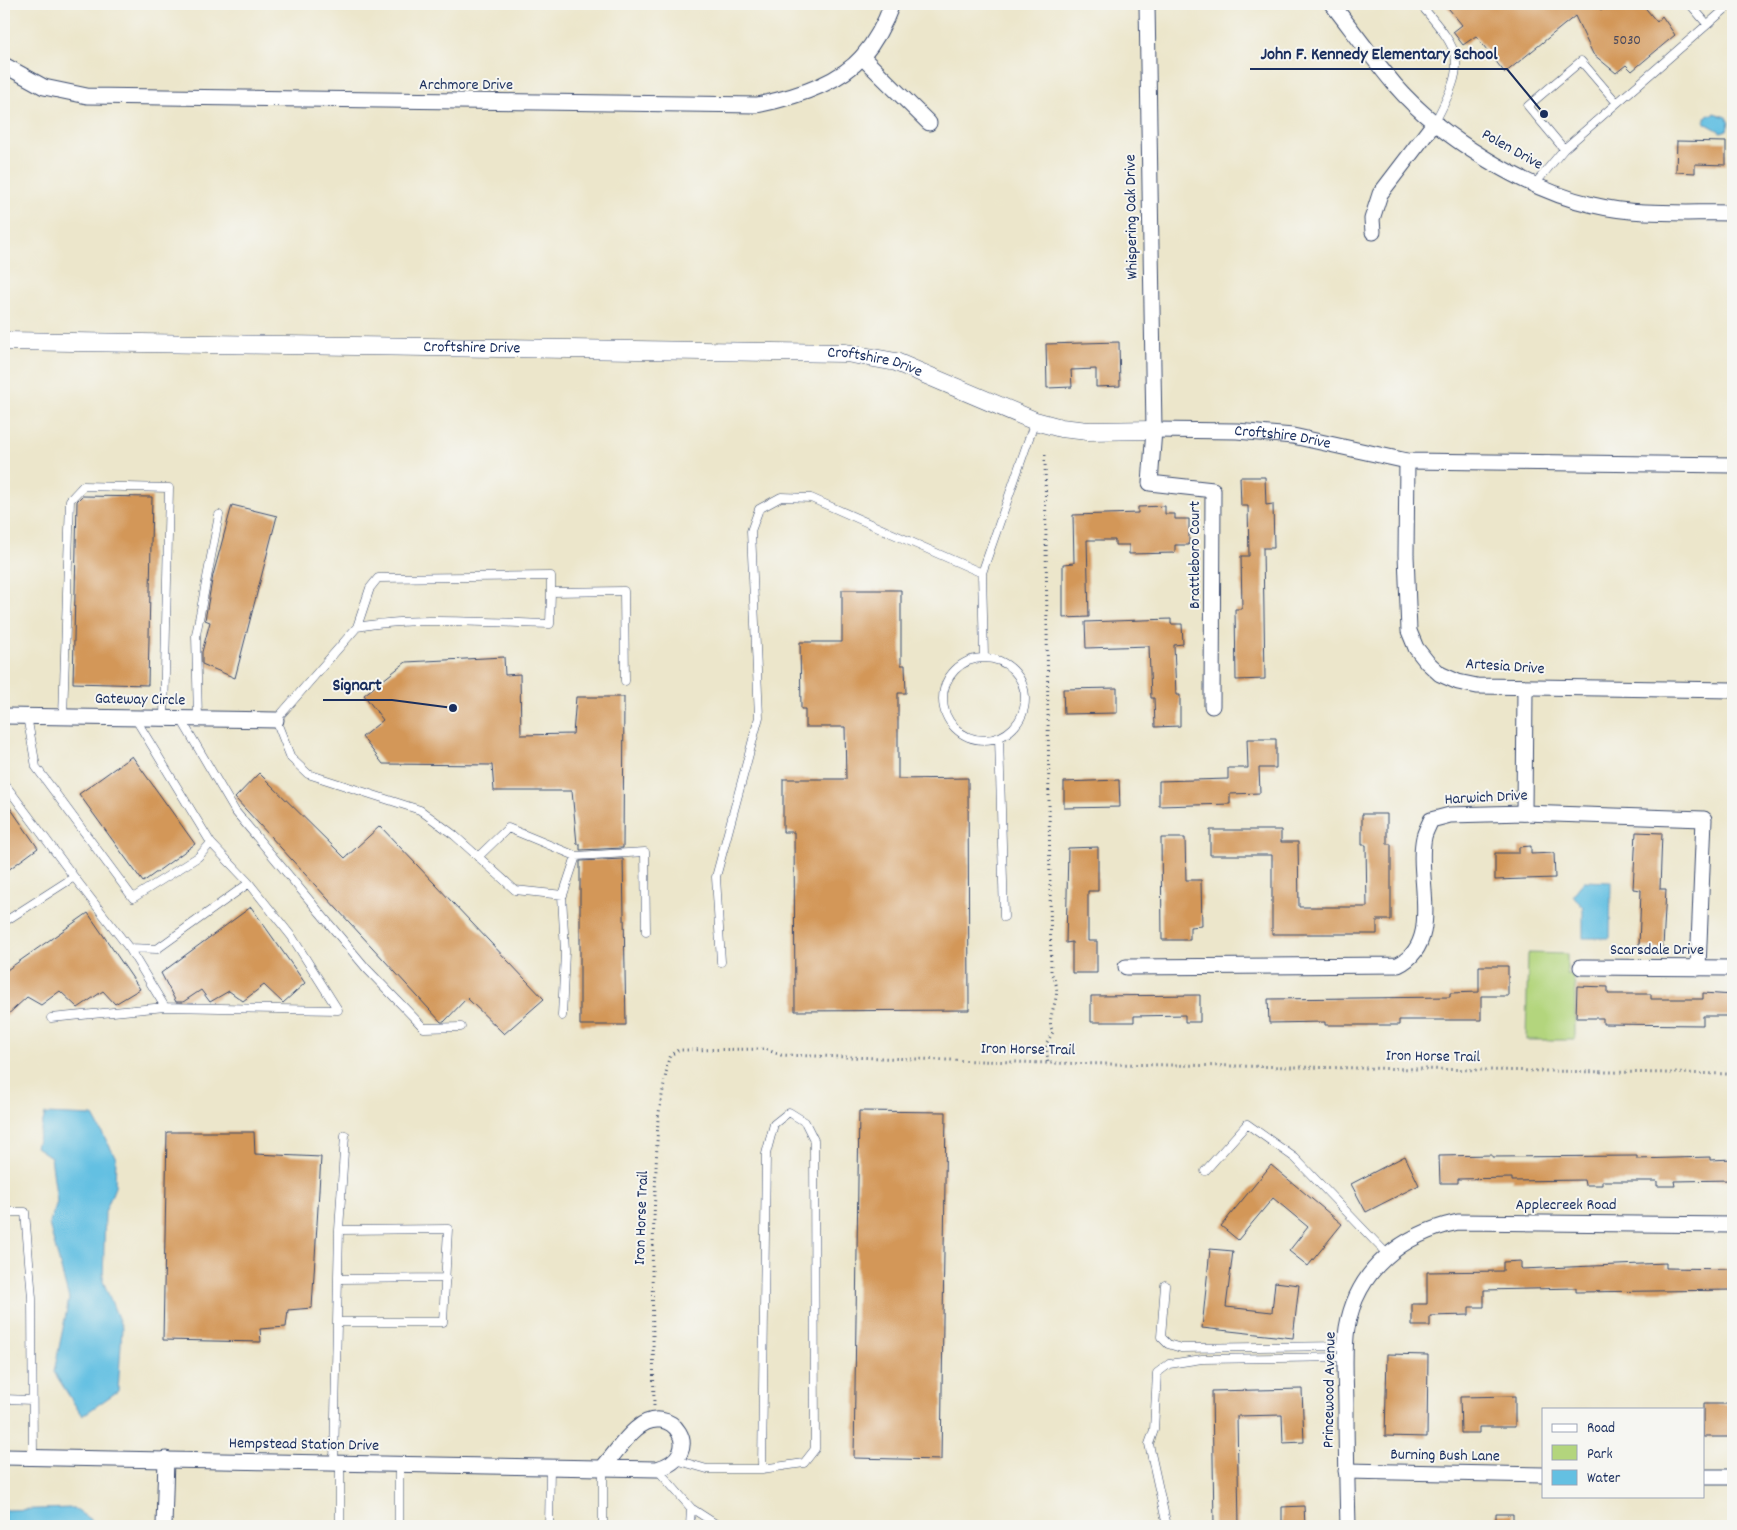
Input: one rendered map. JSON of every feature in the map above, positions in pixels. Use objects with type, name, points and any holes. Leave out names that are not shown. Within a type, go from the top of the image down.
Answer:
[{"type":"street","name":"Archmore Drive","points":[[4,65],[44,87],[87,96],[757,105],[804,92],[830,80],[862,57],[877,35],[892,4]]},
{"type":"street","name":"Whispering Oak Drive","points":[[1148,4],[1154,430]]},
{"type":"street","name":"Polen Drive","points":[[1332,4],[1396,85],[1435,122],[1486,159],[1535,184],[1594,205],[1628,211],[1733,213]]},
{"type":"street","points":[[862,57],[929,122]]},
{"type":"street","points":[[1373,232],[1372,219],[1380,194],[1435,122]]},
{"type":"street","name":"Croftshire Drive","points":[[4,341],[846,353],[896,362],[1035,421],[1061,428],[1088,431],[1237,431],[1293,436],[1407,461],[1733,465]]},
{"type":"street","name":"Brattleboro Court","points":[[1154,430],[1150,483],[1213,490],[1212,706]]},
{"type":"street","name":"Artesia Drive","points":[[1407,461],[1407,616],[1409,631],[1416,648],[1426,662],[1440,674],[1458,682],[1477,686],[1733,690]]},
{"type":"street","points":[[1524,813],[1525,688]]},
{"type":"street","name":"Gateway Circle","points":[[4,716],[276,720]]},
{"type":"street","name":"Harwich Drive","points":[[1126,967],[1398,965],[1409,960],[1418,947],[1424,932],[1424,837],[1431,820],[1450,815],[1524,813],[1704,819],[1698,968]]},
{"type":"street","name":"Scarsdale Drive","points":[[1581,967],[1733,968]]},
{"type":"street","name":"Applecreek Road","points":[[1403,1243],[1438,1227],[1458,1222],[1733,1225]]},
{"type":"street","name":"Princewood Avenue","points":[[1348,1526],[1346,1352],[1352,1308],[1374,1269],[1403,1243]]},
{"type":"street","points":[[603,1467],[636,1428],[654,1420],[667,1422],[677,1427],[683,1444],[676,1460]]},
{"type":"street","name":"Hempstead Station Drive","points":[[4,1458],[166,1459],[550,1468],[658,1468],[676,1460]]},
{"type":"street","points":[[164,1526],[166,1459]]},
{"type":"street","name":"Burning Bush Lane","points":[[1346,1471],[1542,1475]]},
{"type":"street","points":[[1704,1477],[1733,1477]]},
{"type":"lane","points":[[1420,4],[1449,38],[1456,55],[1455,75],[1449,96],[1435,122]]},
{"type":"lane","points":[[1690,4],[1707,24]]},
{"type":"lane","points":[[1535,184],[1564,150],[1731,4]]},
{"type":"lane","points":[[1564,150],[1528,106],[1581,61],[1617,103]]},
{"type":"lane","points":[[984,657],[982,573],[1035,421]]},
{"type":"lane","points":[[62,717],[70,500],[83,486],[169,488],[164,718]]},
{"type":"lane","points":[[721,962],[716,877],[758,717],[751,531],[760,509],[781,497],[811,498],[982,573]]},
{"type":"lane","points":[[198,719],[196,634],[219,515]]},
{"type":"lane","points":[[357,627],[376,623],[416,622],[550,624],[551,576],[378,578],[370,588],[357,627],[276,720],[291,758],[308,774],[420,810],[454,835],[515,890],[562,895]]},
{"type":"lane","points":[[551,592],[624,591],[625,681]]},
{"type":"lane","points":[[984,657],[998,660],[1010,667],[1020,678],[1024,691],[1024,705],[1020,719],[1011,730],[999,737],[986,740],[973,739],[961,733],[951,724],[942,700],[944,686],[950,674],[965,662],[984,657]]},
{"type":"lane","points":[[27,716],[36,766],[133,898],[198,857],[211,843]]},
{"type":"lane","points":[[51,1018],[164,1007],[338,1010],[292,937],[249,883],[211,843],[135,718]]},
{"type":"lane","points":[[181,718],[235,811],[366,968],[424,1028],[461,1027]]},
{"type":"lane","points":[[999,737],[1004,917]]},
{"type":"lane","points":[[4,783],[129,948],[164,1007]]},
{"type":"lane","points":[[478,856],[508,828],[576,856],[645,852],[646,932]]},
{"type":"lane","points":[[562,1016],[565,952],[562,895],[576,856]]},
{"type":"lane","points":[[4,922],[74,877]]},
{"type":"lane","points":[[129,948],[156,949],[249,883]]},
{"type":"lane","points":[[676,1460],[707,1469],[762,1469],[804,1462],[815,1450],[814,1140],[804,1122],[789,1112],[774,1124],[766,1154],[762,1469]]},
{"type":"lane","points":[[1205,1172],[1248,1124],[1296,1158],[1388,1255]]},
{"type":"lane","points":[[340,1526],[337,1463],[338,1279],[345,1135]]},
{"type":"lane","points":[[4,1212],[25,1212],[32,1298],[33,1458]]},
{"type":"lane","points":[[338,1322],[443,1322],[448,1229],[339,1230]]},
{"type":"lane","points":[[338,1279],[446,1278]]},
{"type":"lane","points":[[1165,1285],[1160,1337],[1168,1344],[1181,1348],[1346,1352]]},
{"type":"lane","points":[[1167,1526],[1150,1444],[1154,1430],[1157,1373],[1168,1364],[1202,1359],[1346,1352]]},
{"type":"lane","points":[[4,1399],[32,1400]]},
{"type":"lane","points":[[399,1464],[399,1526]]},
{"type":"lane","points":[[603,1467],[603,1526]]},
{"type":"lane","points":[[550,1468],[550,1526]]},
{"type":"lane","points":[[658,1468],[691,1508],[719,1526]]},
{"type":"lane","points":[[690,1526],[691,1508]]},
{"type":"path","points":[[1045,455],[1051,972],[1056,980],[1056,1005],[1050,1015],[1050,1027],[1053,1032],[1046,1044],[1048,1063]]},
{"type":"path","name":"Iron Horse Trail","points":[[654,1399],[652,1269],[658,1118],[668,1062],[671,1055],[678,1050],[765,1049],[781,1055],[1048,1063],[1733,1074]]},
{"type":"green space","points":[[1528,953],[1567,954],[1567,974],[1572,974],[1575,986],[1575,1040],[1526,1040]]},
{"type":"water","points":[[1714,113],[1726,117],[1729,123],[1727,130],[1721,132],[1705,123],[1705,117]]},
{"type":"water","points":[[1584,881],[1611,882],[1610,938],[1583,938],[1583,908],[1573,895]]},
{"type":"water","points":[[45,1114],[93,1116],[116,1158],[115,1187],[105,1212],[103,1281],[122,1328],[118,1391],[82,1416],[54,1372],[69,1299],[49,1224],[57,1202],[51,1157],[36,1147]]},
{"type":"water","points":[[73,1508],[100,1526],[4,1526],[4,1510]]},
{"type":"building","points":[[1445,4],[1596,4],[1601,10],[1608,4],[1642,4],[1657,22],[1662,16],[1675,35],[1632,71],[1626,65],[1616,73],[1593,54],[1575,16],[1505,73],[1476,36],[1463,45],[1453,32],[1462,25]]},
{"type":"building","points":[[1677,141],[1726,142],[1726,165],[1695,164],[1695,173],[1676,172]]},
{"type":"building","points":[[1119,342],[1120,386],[1096,387],[1096,369],[1071,370],[1072,387],[1047,388],[1046,344]]},
{"type":"building","points":[[1240,477],[1265,477],[1266,505],[1273,504],[1274,548],[1263,548],[1265,679],[1236,680],[1235,609],[1242,609],[1241,556],[1249,556],[1248,506],[1241,506]]},
{"type":"building","points":[[82,496],[152,497],[148,685],[73,683],[77,501]]},
{"type":"building","points":[[232,505],[277,516],[235,678],[202,664],[202,652],[210,622],[205,620],[213,575]]},
{"type":"building","points":[[1165,506],[1165,514],[1175,514],[1175,519],[1189,519],[1189,545],[1175,545],[1175,553],[1129,554],[1129,545],[1115,545],[1115,540],[1087,540],[1089,617],[1063,618],[1063,564],[1074,563],[1073,515],[1138,513],[1138,507]]},
{"type":"building","points":[[842,590],[901,590],[901,665],[905,665],[906,693],[898,693],[898,779],[968,778],[969,1010],[795,1011],[794,832],[783,832],[783,779],[846,779],[845,727],[805,727],[805,709],[801,709],[800,642],[842,642]]},
{"type":"building","points":[[1171,619],[1171,624],[1182,624],[1183,644],[1174,645],[1176,695],[1180,695],[1180,726],[1155,727],[1154,698],[1151,698],[1149,646],[1086,648],[1085,622]]},
{"type":"building","points":[[504,657],[505,675],[520,674],[521,735],[573,734],[576,697],[624,697],[623,848],[580,850],[580,844],[577,844],[572,791],[494,791],[492,765],[383,764],[362,737],[383,720],[364,695],[406,662]]},
{"type":"building","points":[[1117,688],[1117,713],[1064,714],[1063,689]]},
{"type":"building","points":[[1247,739],[1276,739],[1276,768],[1259,768],[1260,793],[1230,794],[1230,804],[1159,806],[1159,781],[1228,779],[1228,768],[1248,768]]},
{"type":"building","points":[[132,756],[195,844],[143,882],[79,794]]},
{"type":"building","points":[[259,773],[345,858],[380,826],[544,999],[504,1034],[467,998],[444,1022],[441,1022],[235,798]]},
{"type":"building","points":[[1119,780],[1120,807],[1064,808],[1064,782]]},
{"type":"building","points":[[4,799],[38,848],[4,873]]},
{"type":"building","points":[[1362,814],[1387,814],[1387,844],[1391,844],[1391,920],[1377,920],[1377,934],[1272,934],[1272,855],[1210,855],[1210,830],[1281,830],[1281,842],[1298,842],[1299,907],[1367,907],[1366,845],[1362,845]]},
{"type":"building","points":[[1636,832],[1662,833],[1660,889],[1666,889],[1663,948],[1639,947],[1641,890],[1633,889]]},
{"type":"building","points":[[1161,838],[1185,838],[1186,880],[1201,880],[1202,926],[1190,927],[1190,940],[1162,940]]},
{"type":"building","points":[[1531,846],[1531,854],[1554,853],[1555,878],[1495,880],[1495,853],[1519,853],[1519,847]]},
{"type":"building","points":[[1098,847],[1098,891],[1088,891],[1088,941],[1097,941],[1097,973],[1072,973],[1072,942],[1066,943],[1068,848]]},
{"type":"building","points":[[623,859],[626,1025],[580,1025],[580,861]]},
{"type":"building","points":[[251,907],[305,983],[283,1003],[264,985],[243,1001],[229,991],[210,1002],[201,990],[183,1002],[176,1002],[161,973]]},
{"type":"building","points":[[88,913],[140,989],[115,1004],[103,991],[78,1008],[60,991],[41,1005],[27,997],[4,1018],[4,972]]},
{"type":"building","points":[[1479,966],[1508,966],[1508,996],[1481,996],[1481,1020],[1399,1020],[1399,1025],[1325,1025],[1325,1022],[1269,1023],[1268,999],[1450,997],[1450,993],[1479,992]]},
{"type":"building","points":[[1577,986],[1608,987],[1608,994],[1651,994],[1651,999],[1703,999],[1703,993],[1733,995],[1733,1016],[1703,1016],[1703,1025],[1603,1024],[1603,1018],[1576,1018]]},
{"type":"building","points":[[1200,995],[1200,1022],[1185,1022],[1185,1015],[1134,1016],[1134,1022],[1091,1022],[1091,996]]},
{"type":"building","points":[[859,1111],[946,1112],[941,1460],[854,1458]]},
{"type":"building","points":[[167,1132],[254,1132],[255,1154],[321,1157],[312,1308],[288,1310],[286,1327],[260,1329],[261,1342],[163,1340]]},
{"type":"building","points":[[1492,1155],[1492,1157],[1637,1156],[1637,1159],[1710,1157],[1710,1160],[1733,1159],[1733,1180],[1674,1181],[1675,1186],[1657,1186],[1657,1181],[1602,1181],[1602,1185],[1585,1185],[1584,1180],[1512,1181],[1512,1178],[1458,1179],[1458,1183],[1440,1183],[1439,1156]]},
{"type":"building","points":[[1405,1156],[1419,1185],[1366,1212],[1351,1184]]},
{"type":"building","points":[[1271,1165],[1342,1224],[1308,1266],[1289,1251],[1308,1227],[1273,1198],[1238,1240],[1221,1226]]},
{"type":"building","points":[[1210,1249],[1233,1251],[1226,1307],[1272,1312],[1275,1282],[1299,1285],[1293,1338],[1202,1328]]},
{"type":"building","points":[[1521,1261],[1521,1269],[1666,1263],[1666,1268],[1733,1269],[1733,1290],[1576,1292],[1576,1288],[1484,1290],[1484,1307],[1469,1307],[1469,1315],[1430,1316],[1430,1326],[1412,1326],[1412,1304],[1427,1304],[1427,1272],[1503,1271],[1503,1262]]},
{"type":"building","points":[[1387,1354],[1428,1355],[1427,1437],[1385,1436]]},
{"type":"building","points":[[1302,1389],[1304,1442],[1283,1443],[1282,1415],[1237,1416],[1239,1526],[1214,1526],[1212,1391]]},
{"type":"building","points":[[1515,1396],[1515,1427],[1479,1427],[1479,1433],[1461,1433],[1460,1397]]},
{"type":"building","points":[[1703,1404],[1733,1404],[1733,1437],[1704,1437]]},
{"type":"building","points":[[1304,1506],[1305,1526],[1282,1526],[1282,1507]]},
{"type":"building","points":[[1496,1514],[1513,1514],[1513,1526],[1496,1526]]},
{"type":"place","name":"John F. Kennedy Elementary School","points":[[1544,114]]},
{"type":"place","name":"Signart","points":[[453,708]]}]
